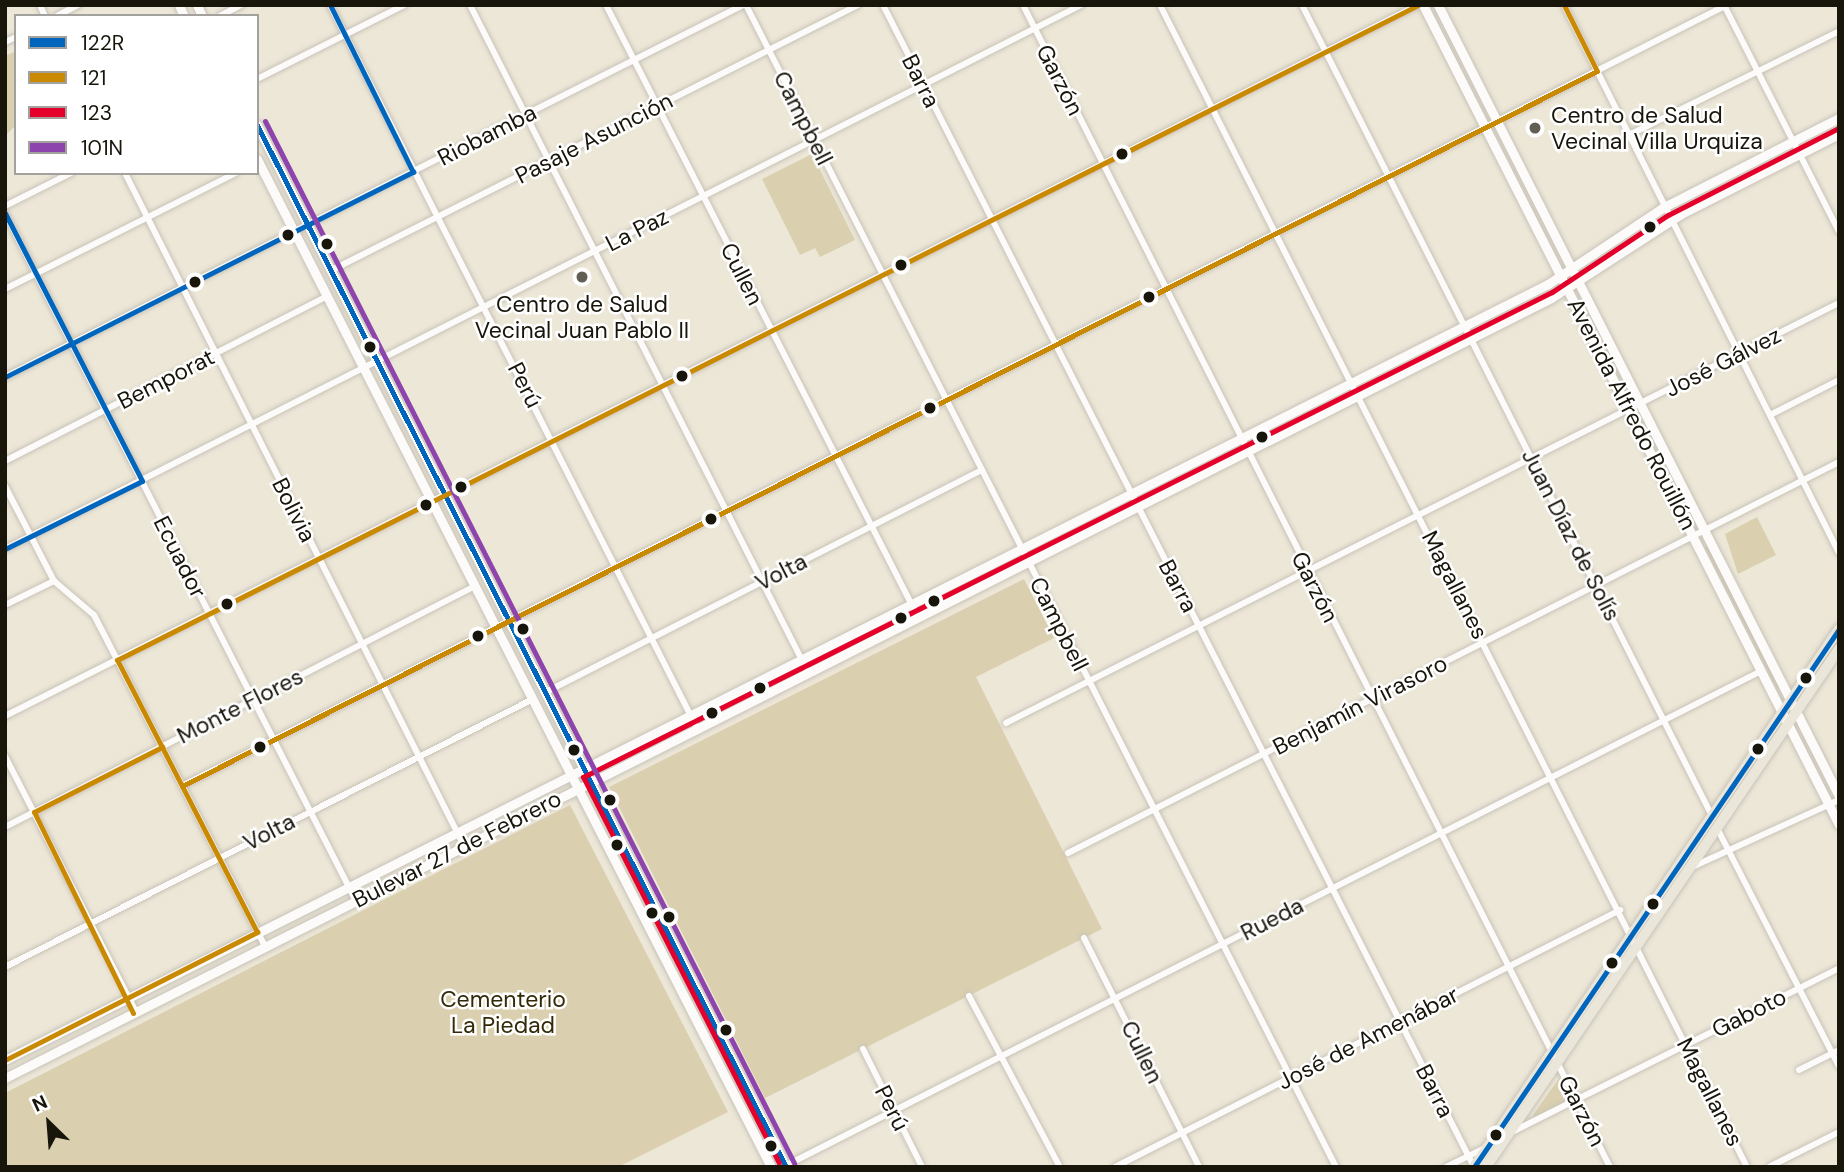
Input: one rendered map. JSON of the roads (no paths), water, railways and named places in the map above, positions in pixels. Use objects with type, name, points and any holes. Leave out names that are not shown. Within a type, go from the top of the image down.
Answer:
[{"type":"main road","name":"Avenida Alfredo Rouillón","points":[[1423,5],[1484,128],[1631,408],[1839,825]]},
{"type":"main road","name":"Avenida Alfredo Rouillón","points":[[1438,5],[1642,403],[1839,798]]},
{"type":"main road","name":"Bulevar 27 de Febrero","points":[[5,1060],[1561,275],[1664,207],[1839,118]]},
{"type":"main road","points":[[259,129],[784,1166]]},
{"type":"main road","name":"Bulevar 27 de Febrero","points":[[5,1078],[1568,288],[1671,220],[1839,134]]},
{"type":"main road","points":[[259,163],[771,1167]]},
{"type":"main road","points":[[1486,1167],[1632,933],[1839,629]]},
{"type":"main road","points":[[1474,1167],[1638,944],[1839,649]]},
{"type":"street","points":[[61,14],[78,5]]},
{"type":"street","points":[[224,14],[241,5]]},
{"type":"street","name":"Perú","points":[[330,5],[413,172],[486,307],[697,728]]},
{"type":"street","points":[[259,78],[404,5]]},
{"type":"street","points":[[470,5],[808,672]]},
{"type":"street","name":"Cullen","points":[[606,5],[918,617]]},
{"type":"street","name":"Riobamba","points":[[5,377],[744,5]]},
{"type":"street","name":"Campbell","points":[[744,5],[1336,1167]]},
{"type":"street","name":"Pasaje Asunción","points":[[330,271],[858,5]]},
{"type":"street","name":"Barra","points":[[883,5],[1474,1167]]},
{"type":"street","name":"Garzón","points":[[1023,5],[1610,1167]]},
{"type":"street","name":"La Paz","points":[[5,550],[1081,5]]},
{"type":"street","name":"Magallanes","points":[[1160,5],[1638,944],[1747,1167]]},
{"type":"street","name":"Juan Díaz de Solís","points":[[1302,5],[1472,337],[1717,828],[1799,988],[1835,1051],[1839,1066]]},
{"type":"street","points":[[5,716],[1418,5]]},
{"type":"street","points":[[1563,5],[1839,553]]},
{"type":"street","points":[[182,786],[1725,6],[1839,232]]},
{"type":"street","points":[[1629,135],[1839,31]]},
{"type":"street","points":[[5,206],[67,175]]},
{"type":"street","name":"Bolivia","points":[[126,175],[464,846]]},
{"type":"street","points":[[5,289],[232,175]]},
{"type":"street","name":"Ecuador","points":[[5,213],[356,901]]},
{"type":"street","name":"Bemporat","points":[[5,461],[327,296]]},
{"type":"street","name":"José Gálvez","points":[[1006,723],[1839,303]]},
{"type":"street","points":[[1770,415],[1839,380]]},
{"type":"street","name":"Benjamín Virasoro","points":[[1068,853],[1839,462]]},
{"type":"street","name":"Volta","points":[[544,693],[981,470]]},
{"type":"street","points":[[5,486],[54,581],[94,615],[265,947]]},
{"type":"street","points":[[5,606],[54,581]]},
{"type":"street","name":"Monte Flores","points":[[5,827],[475,586]]},
{"type":"street","name":"Rueda","points":[[784,1166],[1761,671]]},
{"type":"street","name":"Volta","points":[[5,967],[533,699]]},
{"type":"street","points":[[5,756],[136,1012]]},
{"type":"street","points":[[1690,868],[1731,853],[1839,798]]},
{"type":"street","name":"José de Amenábar","points":[[1115,1167],[1620,910]]},
{"type":"street","name":"Cullen","points":[[1084,938],[1199,1167]]},
{"type":"street","name":"Gaboto","points":[[1509,1134],[1839,968]]},
{"type":"street","points":[[969,996],[1060,1167]]},
{"type":"street","name":"Perú","points":[[863,1049],[922,1167]]},
{"type":"street","points":[[1799,1070],[1835,1051]]},
{"type":"street","points":[[1769,1167],[1839,1132]]},
{"type":"street","points":[[1446,1167],[1487,1147]]},
{"type":"place","name":"Centro de Salud Vecinal Villa Urquiza","points":[[1535,128]]},
{"type":"place","name":"Centro de Salud Vecinal Juan Pablo II","points":[[582,277]]},
{"type":"park label","name":"Cementerio La Piedad","points":[[503,1012]]}]
